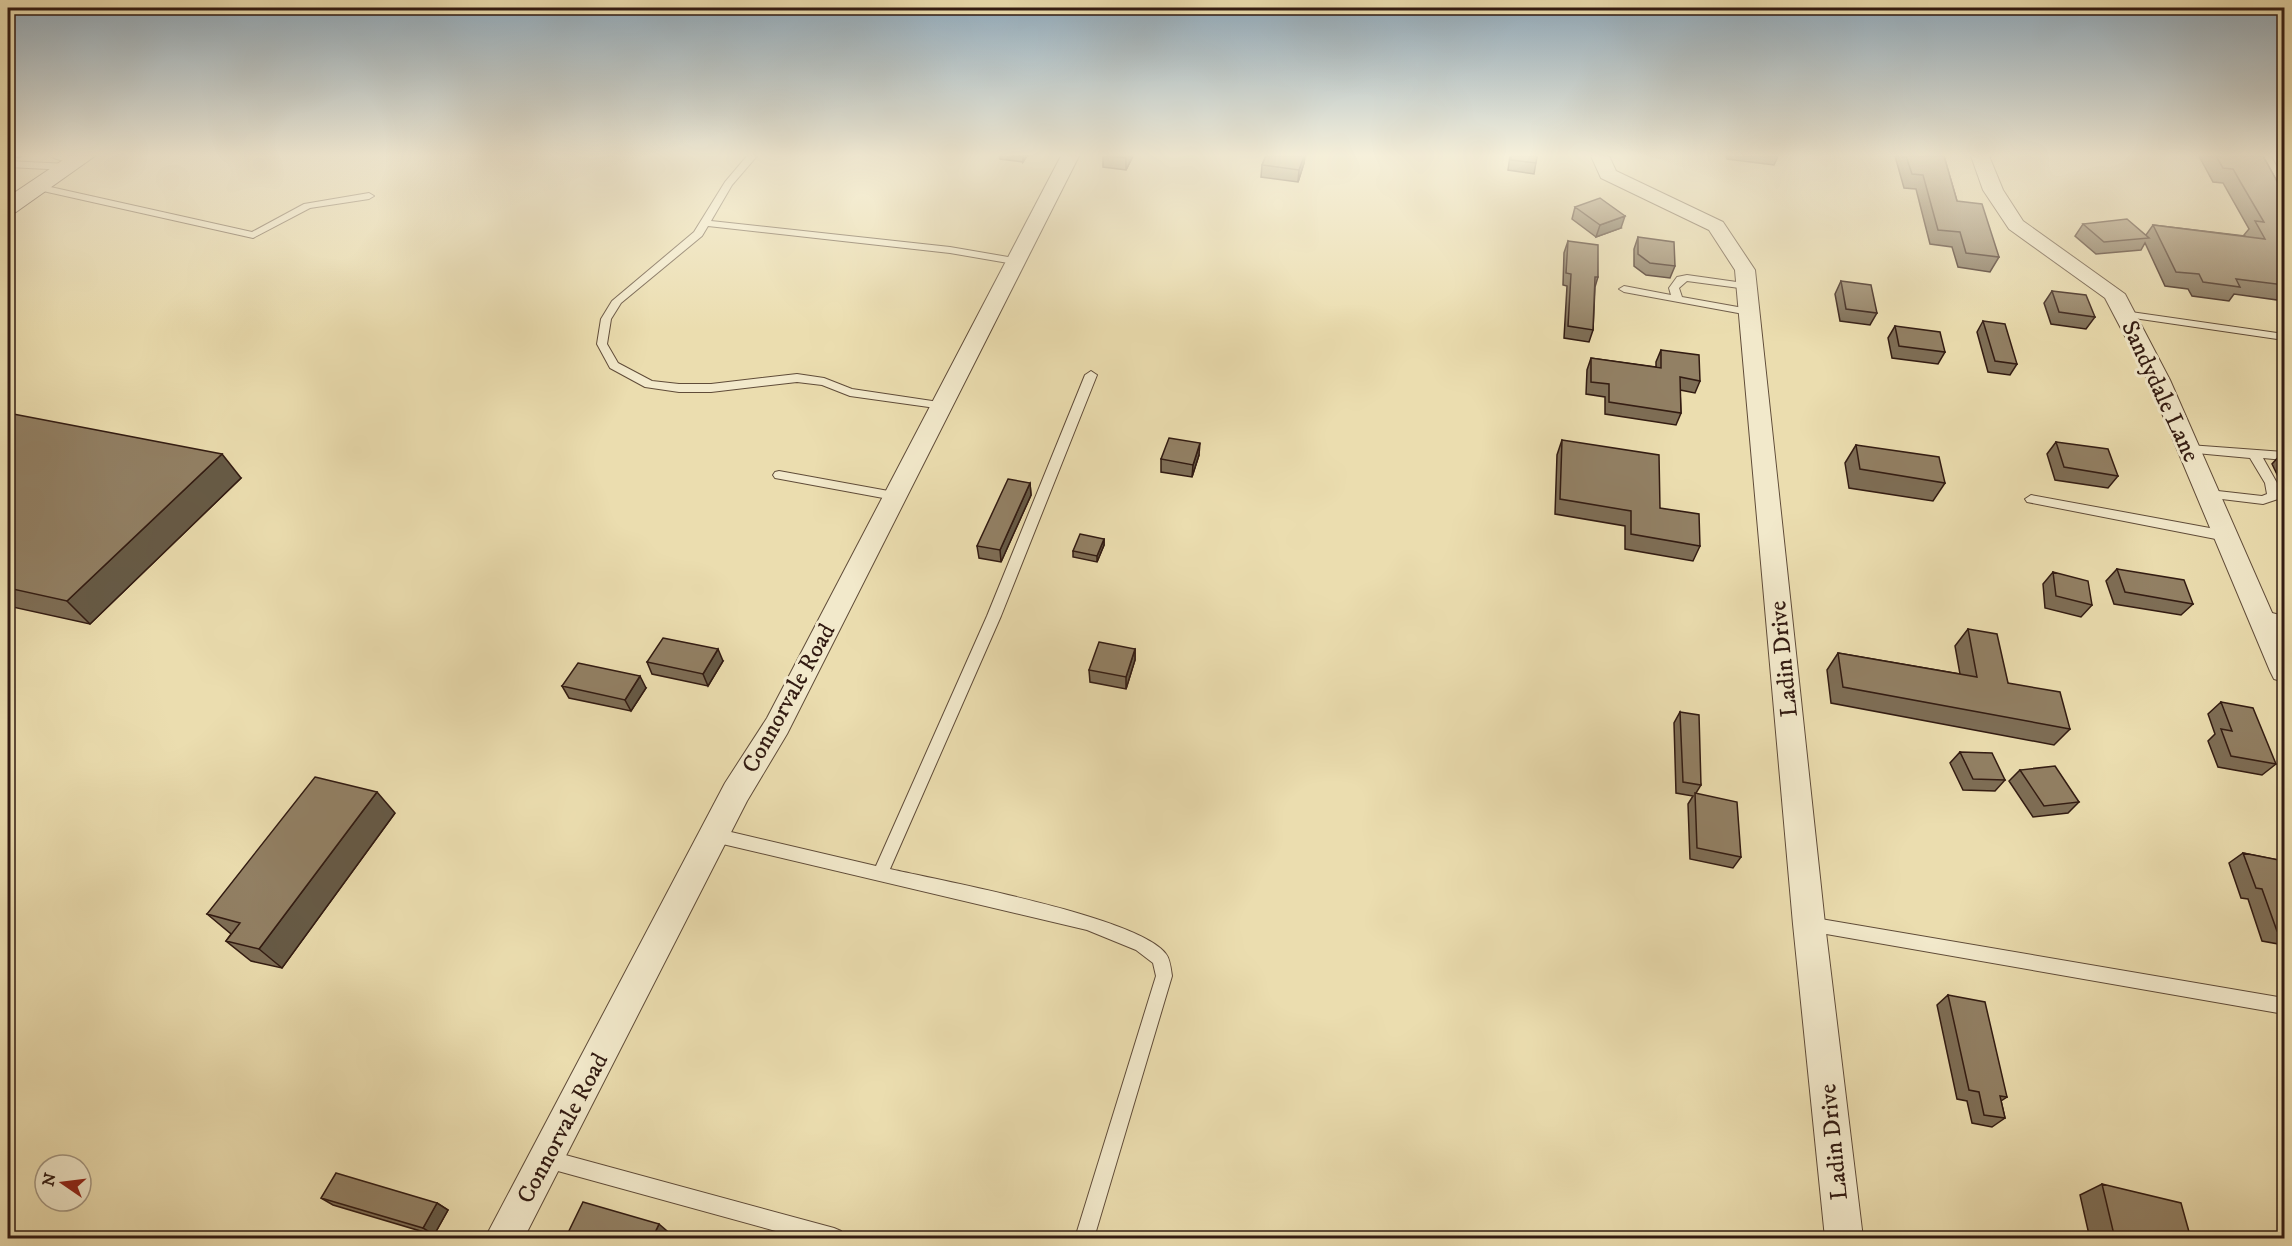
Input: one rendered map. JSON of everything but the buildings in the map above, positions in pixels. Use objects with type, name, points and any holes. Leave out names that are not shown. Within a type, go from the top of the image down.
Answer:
[{"type":"street","name":"Connorvale Road","points":[[504,1239],[736,792],[777,726],[1039,214]]},
{"type":"street","name":"Ladin Drive","points":[[1691,214],[1716,226],[1745,270],[1809,924],[1844,1239]]},
{"type":"street","name":"Sandydale Lane","points":[[2009,214],[2016,225],[2114,294],[2159,380],[2284,672]]},
{"type":"lane","points":[[160,214],[254,235],[292,214]]},
{"type":"lane","points":[[711,214],[698,234],[617,301],[606,319],[602,344],[614,364],[649,384],[711,388],[797,378],[824,382],[850,392],[939,406]]},
{"type":"lane","points":[[706,223],[950,250],[1014,261]]},
{"type":"lane","points":[[1678,299],[1674,288],[1681,279],[1687,278],[1748,299]]},
{"type":"lane","points":[[1624,289],[1678,299],[1748,299]]},
{"type":"lane","points":[[2124,314],[2284,337]]},
{"type":"lane","points":[[881,873],[994,616],[1091,375]]},
{"type":"lane","points":[[2189,449],[2284,456]]},
{"type":"lane","points":[[2208,494],[2263,500],[2274,496],[2267,475],[2254,454]]},
{"type":"lane","points":[[780,475],[894,496]]},
{"type":"lane","points":[[2031,499],[2226,536]]},
{"type":"lane","points":[[2260,615],[2284,621]]},
{"type":"lane","points":[[714,835],[1088,923],[1142,945],[1160,958],[1164,976],[1084,1239]]},
{"type":"lane","points":[[1809,924],[2284,1006]]},
{"type":"lane","points":[[547,1159],[834,1239]]}]
